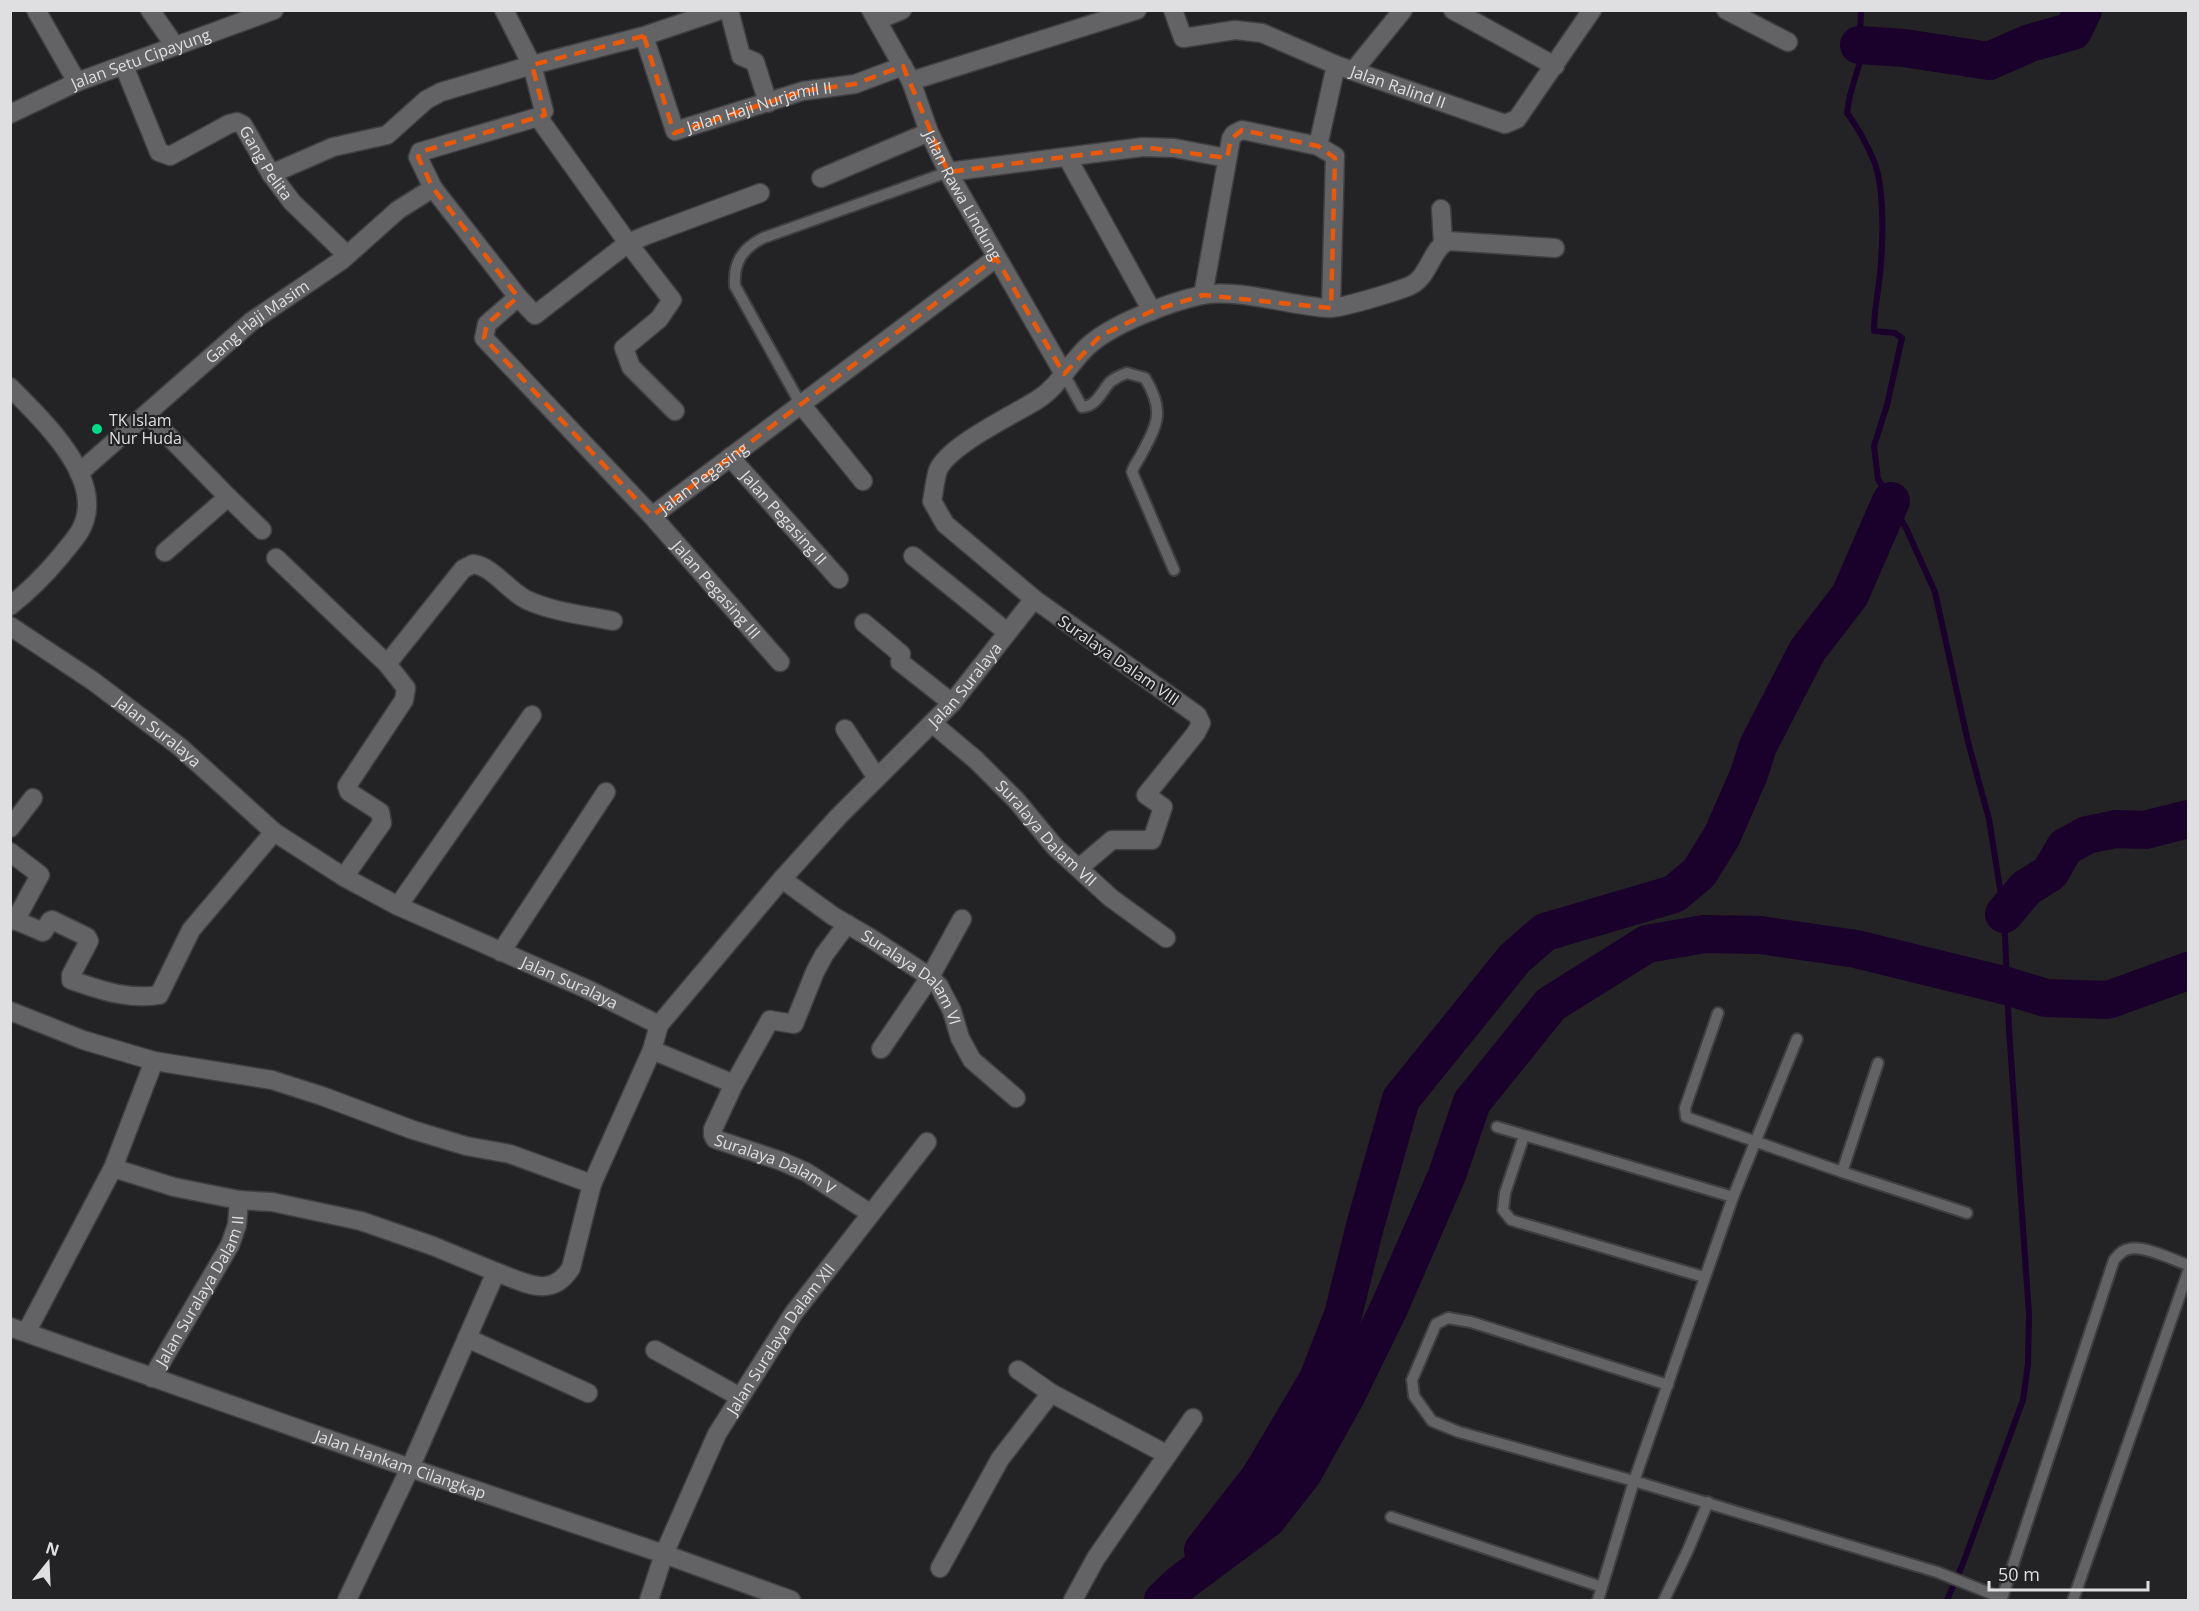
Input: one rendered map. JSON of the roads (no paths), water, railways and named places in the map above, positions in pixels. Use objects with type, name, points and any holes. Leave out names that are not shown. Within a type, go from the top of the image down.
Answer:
[{"type":"street","points":[[36,10],[77,82]]},
{"type":"street","points":[[150,10],[175,46]]},
{"type":"street","name":"Jalan Setu Cipayung","points":[[10,114],[77,82],[274,10]]},
{"type":"street","points":[[504,10],[532,65],[544,111],[538,117],[420,152],[418,157],[431,182],[518,297],[535,315],[628,243],[760,194]]},
{"type":"street","points":[[271,174],[333,147],[387,135],[434,95],[532,65],[644,36],[721,10]]},
{"type":"street","points":[[729,10],[741,56],[755,62],[768,103]]},
{"type":"street","points":[[875,15],[902,10]]},
{"type":"street","points":[[907,74],[1137,10]]},
{"type":"street","name":"Jalan Ralind II","points":[[1173,10],[1183,38],[1235,30],[1253,30],[1336,65],[1505,124],[1517,119],[1592,10]]},
{"type":"street","points":[[1354,70],[1403,10]]},
{"type":"street","points":[[1453,10],[1555,66]]},
{"type":"street","points":[[1726,10],[1788,42]]},
{"type":"street","name":"Jalan Rawa Lindung","points":[[875,15],[907,74],[929,132],[948,172],[1064,374]]},
{"type":"street","name":"Jalan Haji Nurjamil II","points":[[644,36],[675,131],[802,91],[907,74]]},
{"type":"street","points":[[1318,146],[1336,65]]},
{"type":"street","name":"Gang Pelita","points":[[124,66],[159,152],[170,156],[229,124],[237,122],[246,128],[271,174],[292,202],[347,255]]},
{"type":"street","points":[[538,117],[628,243],[672,300],[659,319],[624,348],[632,366],[675,411]]},
{"type":"street","points":[[1203,295],[1231,139],[1234,134],[1242,130],[1318,146],[1334,154],[1331,308],[1415,284],[1443,243],[1441,209]]},
{"type":"street","points":[[821,178],[929,132]]},
{"type":"street","points":[[948,172],[1143,147],[1174,147],[1227,158]]},
{"type":"street","points":[[1067,157],[1152,311]]},
{"type":"street","name":"Gang Haji Masim","points":[[79,473],[252,321],[347,255],[431,182]]},
{"type":"street","points":[[1443,243],[1448,241],[1555,248]]},
{"type":"street","name":"Jalan Pegasing","points":[[518,297],[487,324],[484,338],[652,516],[996,258]]},
{"type":"street","name":"Suralaya Dalam VIII","points":[[1078,868],[1112,840],[1152,840],[1163,807],[1146,795],[1196,733],[1201,723],[1197,715],[1034,599],[945,524],[932,501],[939,470],[953,452],[1040,398],[1064,374],[1081,352],[1100,336],[1152,311],[1203,295],[1218,293],[1331,308]]},
{"type":"street","points":[[10,387],[56,437],[79,473],[86,497],[86,512],[81,530],[52,566],[10,606]]},
{"type":"street","points":[[800,403],[863,481]]},
{"type":"street","points":[[147,414],[262,530]]},
{"type":"street","name":"Jalan Pegasing II","points":[[730,457],[839,579]]},
{"type":"street","points":[[165,552],[228,497]]},
{"type":"street","name":"Jalan Pegasing III","points":[[652,516],[780,662]]},
{"type":"street","points":[[913,556],[1007,632]]},
{"type":"street","points":[[276,558],[387,664],[406,688],[404,700],[347,786],[349,792],[380,812],[382,823],[344,877]]},
{"type":"street","points":[[387,664],[469,565],[485,567],[524,598],[539,605],[613,621]]},
{"type":"street","name":"Jalan Suralaya","points":[[10,626],[93,681],[180,747],[274,832],[344,877],[398,906],[589,990],[659,1025],[782,879],[838,817],[952,703],[1034,599]]},
{"type":"street","points":[[864,623],[901,654],[900,662],[952,703]]},
{"type":"street","points":[[398,906],[532,715]]},
{"type":"street","name":"Suralaya Dalam VII","points":[[932,723],[984,768],[1016,800],[1055,848],[1111,898],[1166,938]]},
{"type":"street","points":[[845,729],[877,778]]},
{"type":"street","points":[[501,952],[606,792]]},
{"type":"street","points":[[10,828],[33,798]]},
{"type":"street","points":[[10,852],[40,875],[13,920],[43,932],[52,920],[87,937],[89,941],[71,975],[71,980],[122,996],[145,997],[159,994],[191,930],[274,832]]},
{"type":"street","name":"Suralaya Dalam VI","points":[[782,879],[930,977],[939,986],[952,1011],[960,1038],[972,1060],[1016,1098]]},
{"type":"street","points":[[881,1050],[930,977],[962,919]]},
{"type":"street","points":[[652,1050],[734,1084],[770,1020],[794,1024],[824,955],[847,924]]},
{"type":"street","points":[[10,1011],[83,1040],[154,1061],[272,1080],[413,1130],[466,1146],[510,1154],[592,1184]]},
{"type":"street","points":[[113,1167],[174,1188],[239,1200],[272,1202],[361,1221],[433,1246],[537,1287],[553,1286],[564,1279],[571,1268],[592,1184],[652,1050],[659,1025]]},
{"type":"street","points":[[19,1329],[113,1167],[154,1061]]},
{"type":"street","name":"Suralaya Dalam V","points":[[734,1084],[713,1129],[712,1135],[715,1139],[781,1161],[806,1172],[870,1213]]},
{"type":"street","name":"Jalan Suralaya Dalam XII","points":[[649,1600],[664,1554],[717,1434],[793,1314],[927,1142]]},
{"type":"street","name":"Jalan Suralaya Dalam II","points":[[152,1378],[230,1245],[237,1225],[239,1200]]},
{"type":"street","points":[[347,1600],[410,1468],[496,1272]]},
{"type":"street","name":"Jalan Hankam Cilangkap","points":[[19,1329],[152,1378],[791,1600]]},
{"type":"street","points":[[467,1338],[588,1393]]},
{"type":"street","points":[[655,1350],[740,1397]]},
{"type":"street","points":[[1018,1370],[1051,1393],[1166,1454]]},
{"type":"street","points":[[940,1568],[1000,1459],[1051,1393]]},
{"type":"street","points":[[1073,1600],[1096,1558],[1193,1418]]},
{"type":"lane","points":[[800,403],[735,286],[736,267],[744,250],[750,244],[763,238],[948,172]]},
{"type":"lane","points":[[1064,374],[1082,408],[1096,401],[1112,380],[1128,373],[1145,378],[1159,410],[1158,422],[1132,472],[1174,570]]},
{"type":"lane","points":[[1718,1013],[1684,1113],[1686,1117],[1967,1213]]},
{"type":"lane","points":[[1598,1600],[1635,1480],[1704,1277],[1733,1197],[1797,1039]]},
{"type":"lane","points":[[1842,1172],[1878,1063]]},
{"type":"lane","points":[[1497,1127],[1733,1197]]},
{"type":"lane","points":[[1524,1136],[1505,1193],[1503,1210],[1511,1220],[1704,1277]]},
{"type":"lane","points":[[1668,1385],[1471,1322],[1448,1318],[1436,1324],[1412,1380],[1414,1396],[1432,1421],[1459,1432],[1635,1480],[1937,1572],[2001,1599],[2114,1260],[2121,1252],[2130,1248],[2139,1248],[2188,1265]]},
{"type":"lane","points":[[2073,1600],[2188,1272]]},
{"type":"lane","points":[[1664,1600],[1708,1502]]},
{"type":"lane","points":[[1391,1517],[1602,1587]]},
{"type":"waterway","points":[[1861,10],[1859,65],[1847,113],[1859,130],[1874,161],[1880,189],[1882,243],[1874,331],[1895,333],[1902,338],[1887,405],[1874,446],[1878,479],[1906,528],[1935,592],[1968,742],[1989,819],[2004,914],[2009,1029],[2029,1314],[2028,1364],[2023,1400],[1962,1566],[1947,1600]]},
{"type":"waterway","points":[[1859,45],[1904,48],[1989,61],[2030,43],[2073,31],[2083,10]]},
{"type":"waterway","points":[[1203,1550],[1260,1477],[1318,1379],[1343,1315],[1365,1226],[1401,1099],[1515,958],[1545,932],[1674,894],[1699,873],[1722,836],[1749,774],[1758,746],[1807,651],[1850,595],[1891,501]]},
{"type":"waterway","points":[[2004,914],[2026,888],[2050,873],[2065,847],[2087,835],[2116,829],[2145,830],[2188,819]]},
{"type":"waterway","points":[[1163,1600],[1181,1583],[1267,1519],[1303,1473],[1346,1396],[1389,1308],[1447,1175],[1472,1102],[1551,1004],[1647,944],[1704,934],[1760,935],[1856,949],[2007,986],[2046,998],[2108,1000],[2188,971]]},
{"type":"place","name":"TK Islam Nur Huda","points":[[97,429]]}]
